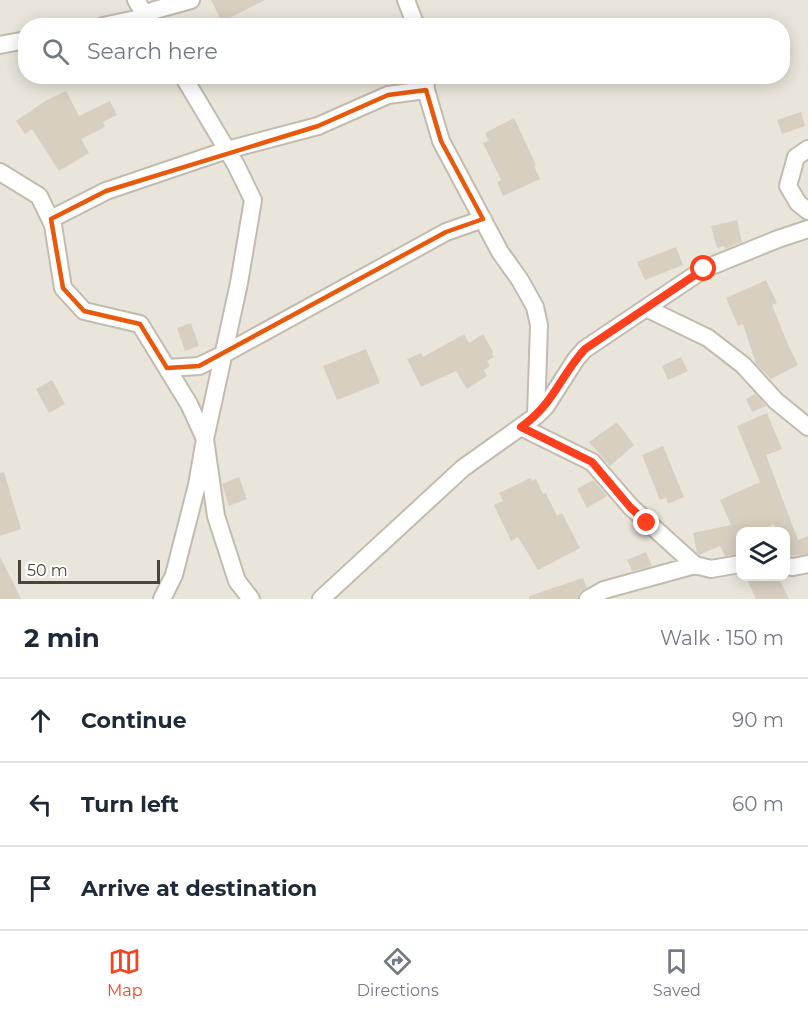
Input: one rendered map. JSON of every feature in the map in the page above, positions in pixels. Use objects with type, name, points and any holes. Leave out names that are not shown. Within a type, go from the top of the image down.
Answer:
[{"type":"street","points":[[136,0],[148,18]]},
{"type":"street","points":[[153,18],[191,0]]},
{"type":"street","points":[[406,0],[413,18]]},
{"type":"street","points":[[0,45],[18,42]]},
{"type":"street","points":[[162,599],[174,575],[197,485],[239,284],[253,200],[227,150],[188,84]]},
{"type":"street","points":[[51,219],[106,191],[227,150],[318,126],[388,95],[422,84]]},
{"type":"street","points":[[425,84],[441,141],[500,252],[520,280],[535,307],[539,325],[536,416]]},
{"type":"street","points":[[808,149],[796,157],[788,186],[798,203],[808,211]]},
{"type":"street","points":[[0,172],[39,196],[54,225],[63,288],[84,311],[140,324],[189,404],[205,440],[216,516],[237,581],[251,599]]},
{"type":"street","points":[[167,368],[199,366],[446,232],[483,219]]},
{"type":"street","points":[[321,599],[463,468],[536,416],[546,406],[585,349],[704,269],[808,229]]},
{"type":"street","points":[[646,308],[708,338],[743,365],[776,401],[808,427]]},
{"type":"street","points":[[521,427],[592,462],[630,507],[695,565],[711,569],[736,565]]},
{"type":"street","points":[[790,567],[808,564]]},
{"type":"street","points":[[588,599],[604,590],[695,565]]},
{"type":"highlighted area","points":[[426,90],[441,141],[483,219],[446,232],[199,366],[167,368],[140,324],[84,311],[63,288],[51,219],[106,191],[318,126],[388,95]]},
{"type":"shaded area","points":[[0,0],[808,0],[808,599],[0,599]]},
{"type":"building","points":[[211,0],[265,0],[230,18],[220,18]]},
{"type":"building","points":[[66,91],[79,116],[110,101],[117,115],[103,122],[105,127],[81,139],[89,153],[59,171],[32,129],[25,134],[16,121],[45,101]]},
{"type":"building","points":[[801,112],[805,126],[782,134],[777,120]]},
{"type":"building","points":[[514,118],[536,165],[534,166],[540,179],[503,196],[497,182],[501,180],[483,143],[489,141],[485,133]]},
{"type":"building","points":[[737,220],[742,242],[725,249],[724,246],[717,248],[711,226]]},
{"type":"building","points":[[676,247],[683,265],[645,280],[637,262]]},
{"type":"building","points":[[766,280],[777,303],[772,305],[798,365],[771,379],[756,364],[743,324],[738,326],[726,298]]},
{"type":"building","points":[[191,323],[199,346],[185,351],[177,328]]},
{"type":"building","points":[[464,334],[469,343],[483,334],[493,352],[494,357],[487,361],[490,366],[484,370],[487,376],[467,389],[456,371],[421,387],[407,359],[421,353],[423,357]]},
{"type":"building","points":[[366,349],[380,383],[337,400],[323,366]]},
{"type":"building","points":[[681,357],[688,371],[668,380],[662,366]]},
{"type":"building","points":[[52,380],[65,404],[49,413],[36,389]]},
{"type":"building","points":[[755,394],[766,406],[752,412],[746,399]]},
{"type":"building","points":[[767,413],[782,449],[766,455],[798,540],[808,536],[808,554],[790,556],[790,527],[775,527],[774,524],[766,527],[736,527],[736,555],[725,556],[720,546],[699,555],[697,553],[693,533],[731,525],[720,500],[760,482],[737,426]]},
{"type":"building","points":[[617,422],[634,445],[610,466],[589,442]]},
{"type":"building","points":[[663,446],[684,497],[668,504],[666,498],[660,500],[642,455]]},
{"type":"building","points":[[4,472],[21,529],[0,536],[0,473]]},
{"type":"building","points":[[239,477],[247,499],[229,506],[222,484]]},
{"type":"building","points":[[530,478],[532,481],[536,479],[543,494],[546,493],[557,516],[562,513],[580,548],[538,570],[518,537],[511,541],[494,505],[503,501],[499,493]]},
{"type":"building","points":[[593,480],[607,496],[587,508],[577,489]]},
{"type":"building","points":[[646,552],[652,566],[632,571],[627,560]]},
{"type":"building","points":[[0,557],[14,584],[21,599],[0,599]]},
{"type":"building","points":[[583,578],[587,588],[579,593],[578,599],[529,599],[529,596]]},
{"type":"building","points":[[748,581],[780,581],[789,599],[756,599]]},
{"type":"route","points":[[647,523],[630,507],[592,462],[521,427],[546,406],[585,349],[704,269]]}]
